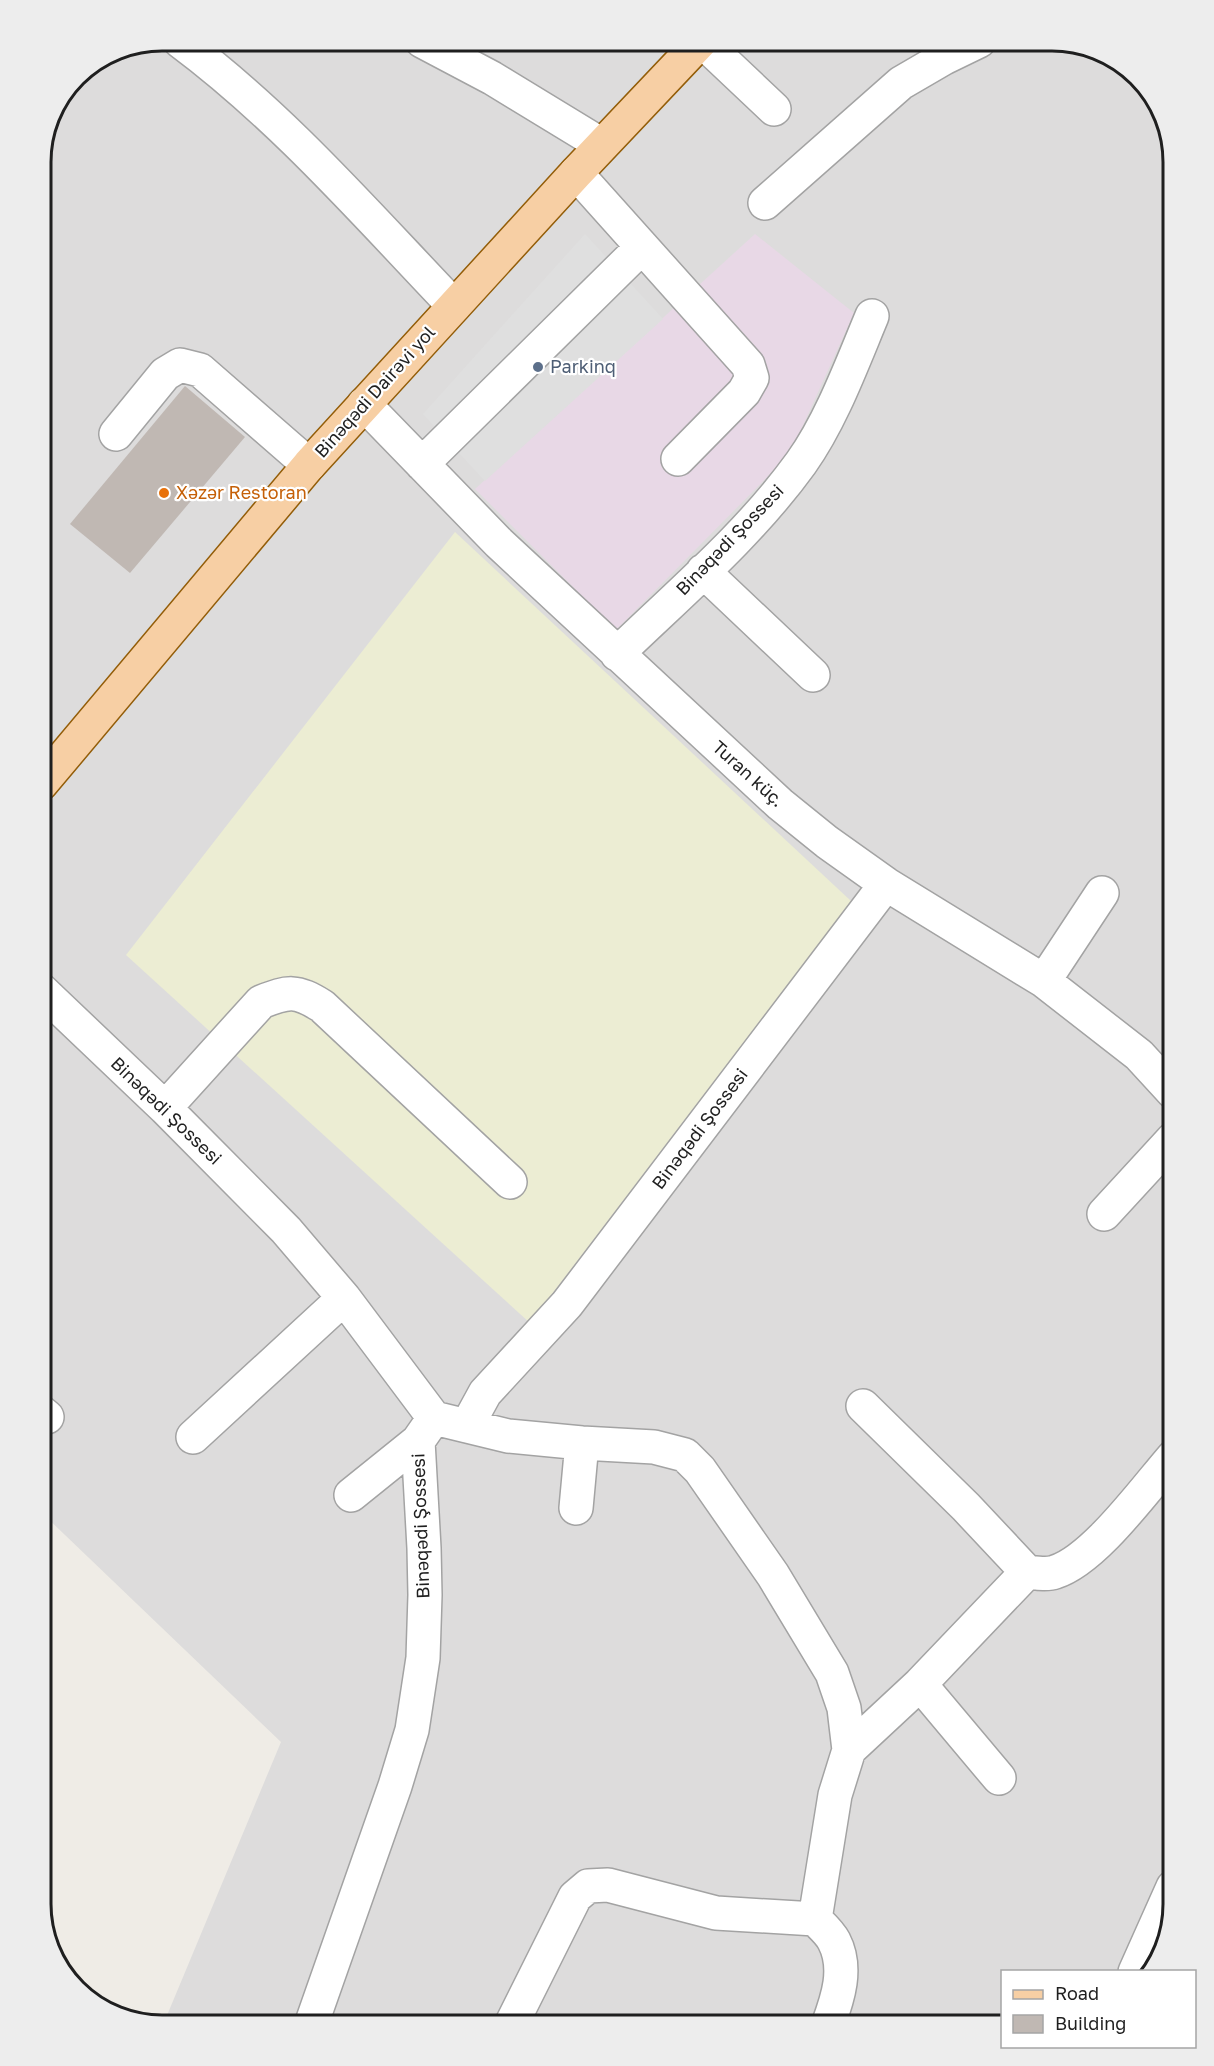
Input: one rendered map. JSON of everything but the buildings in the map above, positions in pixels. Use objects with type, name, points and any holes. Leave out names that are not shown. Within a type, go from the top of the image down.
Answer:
[{"type":"main road","name":"Binəqədi Dairəvi yol","points":[[51,772],[309,465],[576,173],[691,51]]},
{"type":"street","points":[[194,51],[275,119],[454,306]]},
{"type":"street","points":[[441,51],[492,78],[602,145]]},
{"type":"street","points":[[712,51],[774,109]]},
{"type":"street","points":[[765,203],[902,83],[958,51]]},
{"type":"street","points":[[576,173],[748,365],[752,378],[744,392],[678,459]]},
{"type":"street","points":[[422,464],[642,247]]},
{"type":"street","name":"Binəqədi Şossesi","points":[[617,654],[766,508],[802,461],[838,397],[872,316]]},
{"type":"street","points":[[116,434],[165,374],[180,365],[200,370],[309,465]]},
{"type":"street","name":"Turan küç.","points":[[364,404],[499,543],[780,804],[827,842],[886,884],[1044,981],[1139,1055],[1163,1081]]},
{"type":"street","points":[[703,571],[813,675]]},
{"type":"street","name":"Binəqədi Şossesi","points":[[466,1426],[485,1394],[567,1304],[886,884]]},
{"type":"street","points":[[1044,981],[1102,893]]},
{"type":"street","points":[[165,1108],[261,1002],[282,994],[303,994],[322,1006],[510,1182]]},
{"type":"street","name":"Binəqədi Şossesi","points":[[51,1000],[165,1108],[286,1230],[344,1298],[426,1429],[423,1658],[412,1730],[395,1786],[315,2015]]},
{"type":"street","points":[[1104,1214],[1163,1150]]},
{"type":"street","points":[[193,1437],[344,1298]]},
{"type":"street","points":[[863,1406],[966,1507],[1027,1572],[1052,1573],[1071,1566],[1096,1545],[1163,1468]]},
{"type":"street","points":[[351,1495],[426,1429],[466,1426],[508,1436],[654,1447],[685,1455],[700,1470],[773,1575],[832,1673],[844,1708],[849,1750],[835,1795],[815,1919]]},
{"type":"street","points":[[576,1508],[582,1443]]},
{"type":"street","points":[[849,1750],[920,1684],[1027,1572]]},
{"type":"street","points":[[920,1684],[999,1778]]},
{"type":"street","points":[[516,2015],[575,1897],[588,1886],[608,1885],[716,1913],[815,1919],[834,1939],[841,1961],[839,1994],[832,2015]]},
{"type":"street","points":[[1135,1970],[1163,1909]]},
{"type":"shaded area","points":[[162,51],[1059,51],[1101,62],[1125,79],[1144,100],[1152,113],[1159,133],[1163,162],[1163,1911],[1152,1953],[1141,1970],[1001,1970],[1001,2015],[167,2015],[281,1742],[51,1522],[51,155],[62,113],[84,84],[107,66],[126,57]]},
{"type":"shaded area","name":"Parkinq","points":[[585,234],[663,319],[485,481],[423,414]]},
{"type":"shaded area","points":[[755,234],[854,313],[790,454],[616,630],[475,489]]},
{"type":"green space","points":[[455,532],[851,901],[530,1323],[126,955]]},
{"type":"place","name":"Parkinq","points":[[538,367]]},
{"type":"place","name":"Xəzər Restoran","points":[[164,493]]}]
